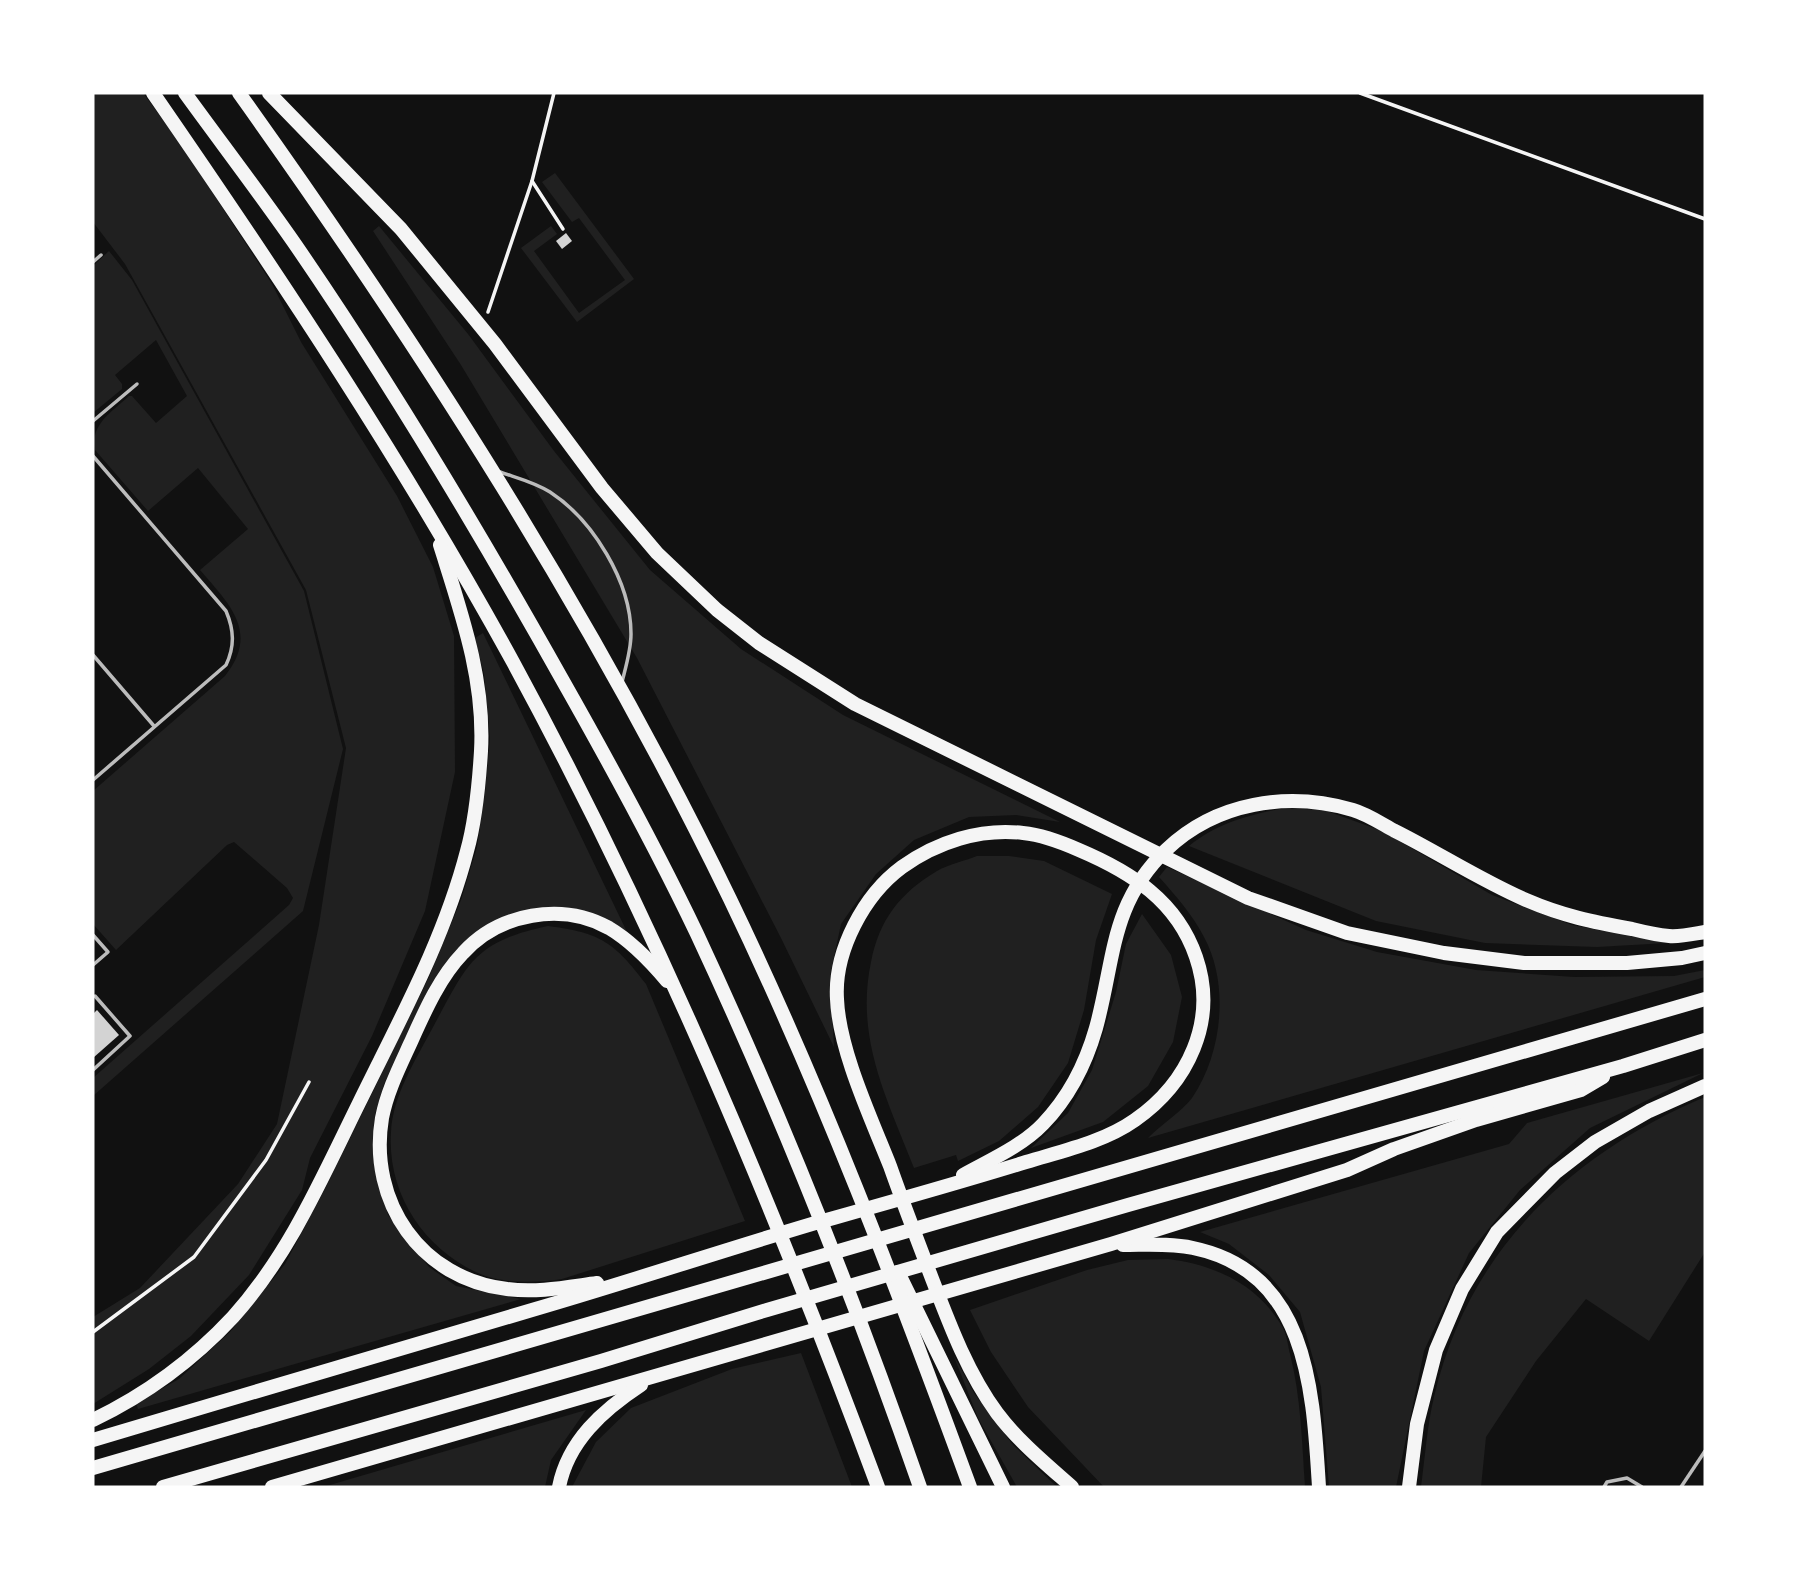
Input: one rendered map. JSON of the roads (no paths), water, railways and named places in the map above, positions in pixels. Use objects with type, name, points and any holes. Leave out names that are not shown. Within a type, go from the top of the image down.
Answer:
[{"type":"highway","points":[[153,93],[269,261],[432,520],[513,663],[582,794],[681,997],[773,1212],[877,1487]]},
{"type":"highway","points":[[184,93],[297,247],[403,410],[536,632],[643,828],[696,932],[797,1163],[920,1487]]},
{"type":"highway","points":[[239,93],[356,258],[492,470],[620,690],[692,823],[752,945],[855,1182],[970,1487]]},
{"type":"highway","points":[[269,93],[401,229],[495,344],[602,488],[657,553],[717,610],[759,643],[855,704],[1248,898],[1347,933],[1444,953],[1524,963],[1627,962],[1705,953]]},
{"type":"highway","points":[[93,1420],[158,1382],[209,1341],[255,1290],[289,1243],[425,968],[449,910],[473,825],[481,728],[469,636],[432,520]]},
{"type":"highway","points":[[941,1187],[1042,1126],[1065,1096],[1086,1058],[1096,1027],[1113,942],[1124,909],[1139,882],[1157,858],[1180,836],[1208,819],[1238,808],[1270,801],[1306,800],[1354,810],[1476,876],[1571,918],[1669,936],[1705,932]]},
{"type":"highway","points":[[93,1440],[539,1308],[741,1245],[941,1187],[1062,1151],[1125,1126],[1147,1111],[1175,1081],[1192,1057],[1199,1038],[1204,997],[1195,952],[1175,917],[1150,889],[1128,873],[1045,836],[1024,832],[998,832],[952,841],[925,852],[887,879],[872,896],[847,943],[841,958],[836,1003],[849,1059],[952,1332],[998,1414],[1021,1441],[1072,1487]]},
{"type":"highway","points":[[629,1279],[533,1291],[484,1285],[447,1270],[414,1241],[392,1206],[381,1173],[382,1121],[386,1099],[447,972],[464,951],[485,934],[519,918],[549,913],[594,922],[608,928],[636,949],[681,997]]},
{"type":"highway","points":[[93,1468],[1705,999]]},
{"type":"highway","points":[[163,1487],[1128,1205],[1623,1066],[1705,1040]]},
{"type":"highway","points":[[272,1487],[1111,1244],[1347,1170],[1394,1149],[1476,1120],[1581,1090],[1623,1066]]},
{"type":"highway","points":[[1409,1487],[1417,1424],[1436,1350],[1462,1289],[1497,1232],[1555,1173],[1595,1142],[1649,1111],[1705,1086]]},
{"type":"highway","points":[[855,1182],[1003,1487]]},
{"type":"highway","points":[[1111,1244],[1178,1246],[1207,1252],[1247,1272],[1271,1293],[1292,1325],[1309,1375],[1319,1487]]},
{"type":"highway","points":[[559,1487],[569,1456],[584,1433],[624,1396],[656,1376]]},
{"type":"lane","points":[[93,262],[101,255]]},
{"type":"lane","points":[[93,421],[137,384]]},
{"type":"lane","points":[[93,456],[226,611],[232,625],[231,654],[226,665],[93,780]]},
{"type":"lane","points":[[492,470],[531,482],[552,493],[586,525],[609,560],[625,590],[630,616],[631,644],[620,690]]},
{"type":"lane","points":[[93,655],[155,726]]},
{"type":"lane","points":[[93,934],[108,952],[93,965]]},
{"type":"lane","points":[[93,1070],[131,1036],[94,995]]},
{"type":"lane","points":[[1681,1487],[1705,1451]]},
{"type":"lane","points":[[1604,1487],[1607,1482],[1627,1478],[1642,1487]]}]
